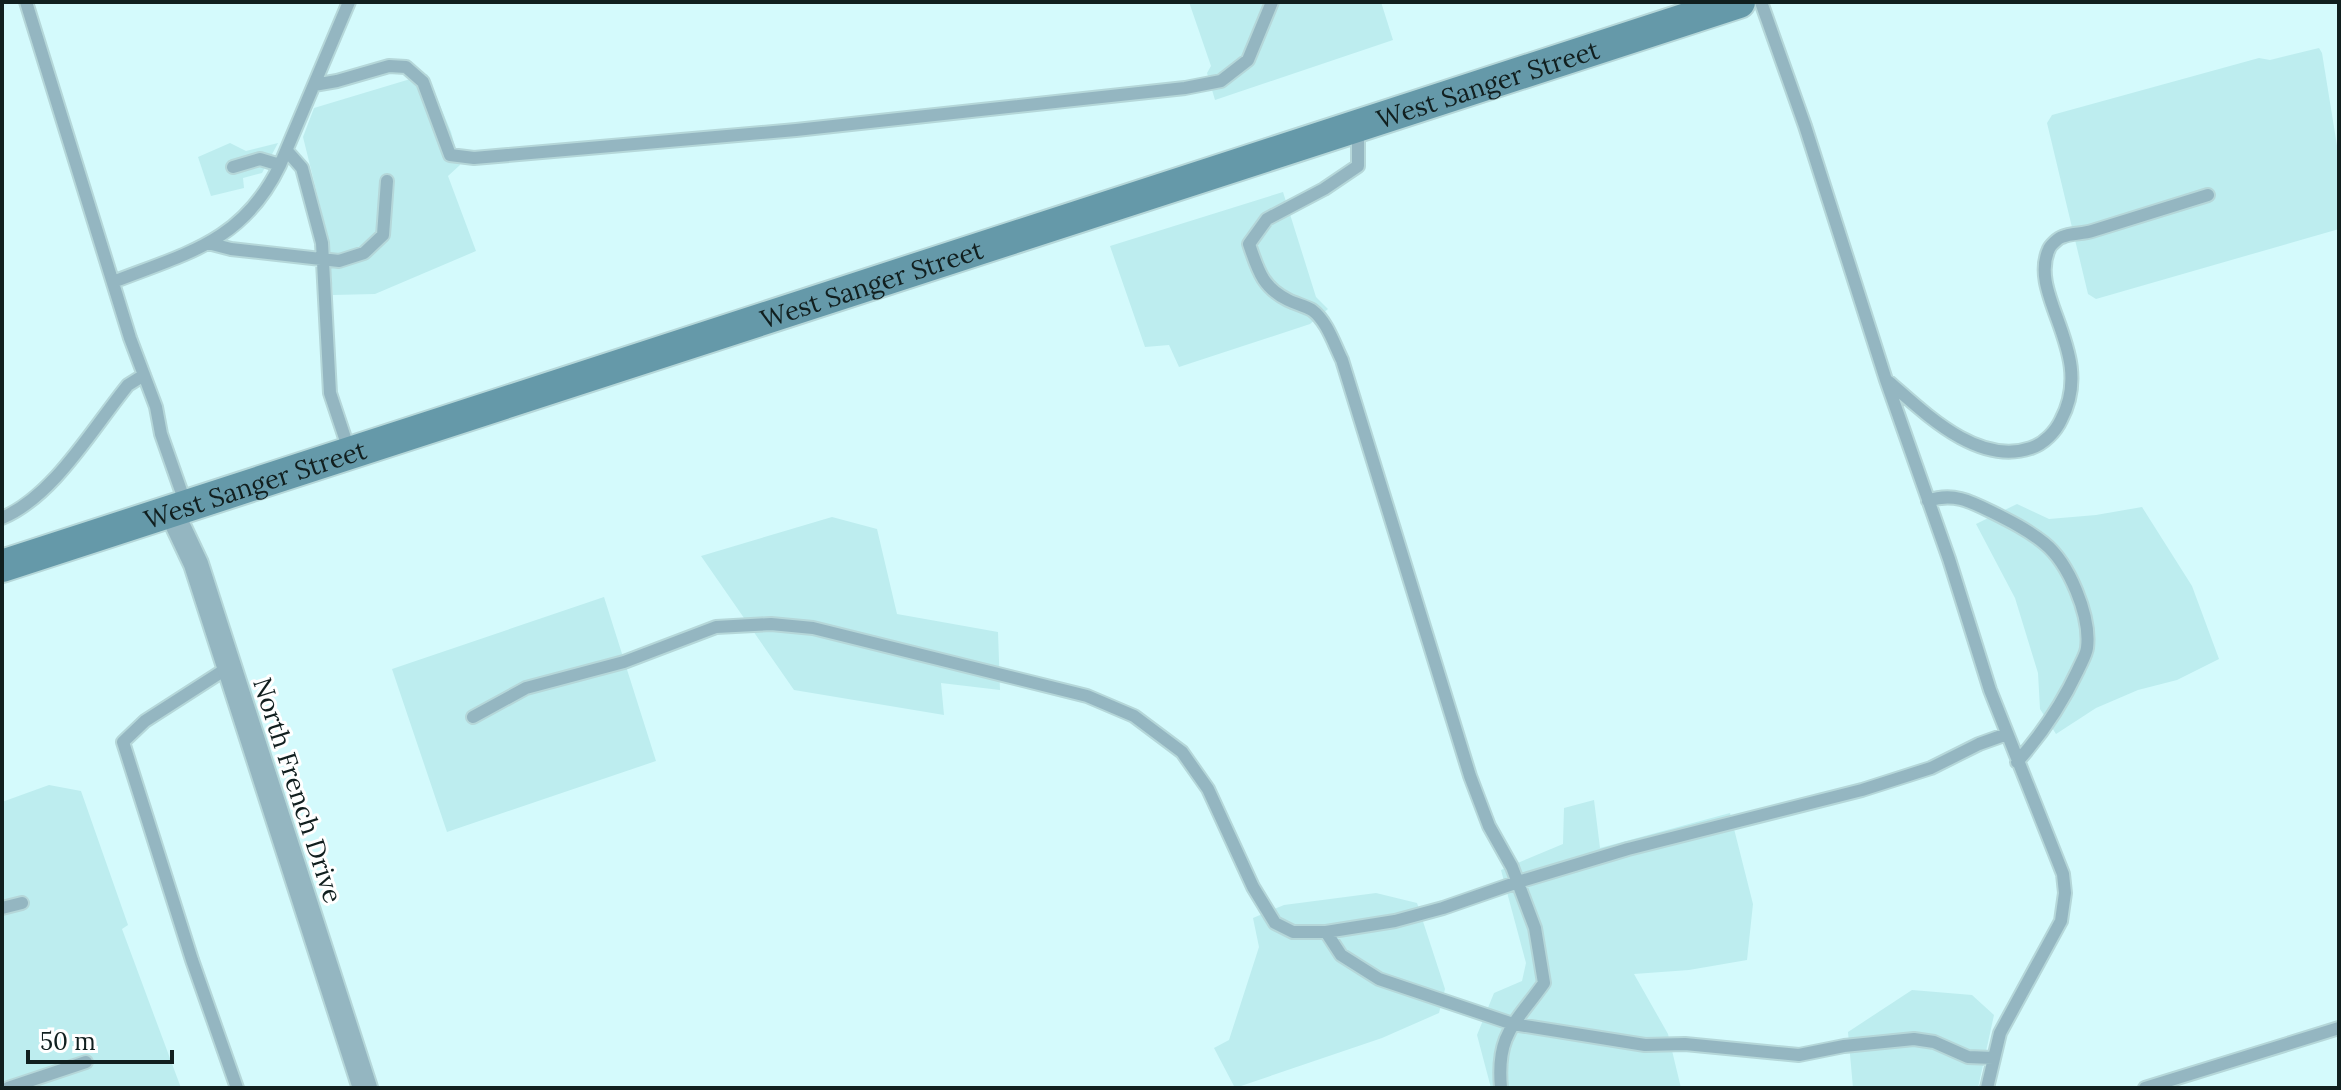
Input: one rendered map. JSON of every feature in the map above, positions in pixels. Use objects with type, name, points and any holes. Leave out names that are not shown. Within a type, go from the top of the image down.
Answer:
[{"type":"main road","name":"West Sanger Street","points":[[2,566],[1739,2]]},
{"type":"street","name":"North French Drive","points":[[179,508],[365,1088]]},
{"type":"lane","points":[[26,2],[144,375],[179,508]]},
{"type":"lane","points":[[113,282],[208,243],[227,233],[248,215],[273,180],[287,151],[349,2]]},
{"type":"lane","points":[[314,85],[389,66],[406,67],[423,82],[450,155],[474,158],[796,130],[1221,81],[1248,60],[1272,2]]},
{"type":"lane","points":[[1761,2],[2007,734],[2058,858],[2065,893],[2061,921],[2000,1033],[1987,1088]]},
{"type":"lane","points":[[1358,128],[1358,166],[1324,189],[1267,219],[1249,244],[1267,286],[1313,311],[1327,329],[1342,360],[1470,776],[1489,826],[1518,882],[1535,928],[1544,983],[1513,1024],[1500,1051],[1501,1088]]},
{"type":"lane","points":[[287,151],[302,168],[322,243],[330,393],[350,453]]},
{"type":"lane","points":[[233,167],[260,159],[280,165]]},
{"type":"lane","points":[[208,243],[231,249],[339,261],[364,253],[383,235],[387,181]]},
{"type":"lane","points":[[1886,380],[1940,422],[1994,452],[2018,452],[2036,447],[2057,429],[2067,410],[2072,388],[2072,362],[2045,274],[2049,248],[2061,237],[2084,234],[2208,195]]},
{"type":"lane","points":[[2,518],[19,511],[46,489],[128,385],[144,375]]},
{"type":"lane","points":[[1928,501],[1943,495],[1966,499],[2019,525],[2047,545],[2072,581],[2085,618],[2087,649],[2069,688],[2048,724],[2017,762]]},
{"type":"lane","points":[[473,717],[526,688],[624,662],[716,627],[771,624],[813,628],[1087,696],[1134,716],[1182,752],[1208,789],[1253,887],[1275,923],[1293,932],[1326,932],[1395,921],[1443,908],[1628,849],[1862,790],[1931,768],[2007,734]]},
{"type":"lane","points":[[229,667],[145,721],[123,742],[192,960],[237,1088]]},
{"type":"lane","points":[[2,908],[22,903]]},
{"type":"lane","points":[[1326,932],[1341,955],[1379,979],[1513,1024],[1645,1045],[1685,1044],[1787,1054],[1914,1039],[1934,1042],[1968,1057],[1993,1058]]},
{"type":"lane","points":[[2145,1088],[2339,1028]]},
{"type":"lane","points":[[8,1088],[86,1062]]},
{"type":"shaded area","points":[[1189,2],[1381,2],[1393,40],[1215,100],[1207,73],[1211,66]]},
{"type":"shaded area","points":[[2319,48],[2339,158],[2339,229],[2096,299],[2088,294],[2047,123],[2052,115],[2259,58],[2270,60]]},
{"type":"shaded area","points":[[427,74],[451,132],[460,165],[448,176],[476,251],[375,294],[333,295],[328,238],[303,137],[314,108]]},
{"type":"shaded area","points":[[230,143],[246,151],[278,143],[262,173],[243,178],[244,188],[211,196],[198,157]]},
{"type":"shaded area","points":[[1283,192],[1316,297],[1328,309],[1310,324],[1179,367],[1169,345],[1145,347],[1110,246]]},
{"type":"shaded area","points":[[2017,504],[2049,519],[2142,507],[2192,586],[2219,659],[2177,680],[2138,690],[2096,708],[2056,734],[2040,709],[2038,673],[2015,598],[1976,524]]},
{"type":"shaded area","points":[[832,517],[877,529],[897,614],[998,632],[1000,690],[941,683],[944,715],[794,690],[701,556]]},
{"type":"shaded area","points":[[604,597],[656,761],[447,832],[392,669]]},
{"type":"shaded area","points":[[49,785],[81,791],[128,925],[122,929],[181,1088],[2,1088],[2,802]]},
{"type":"shaded area","points":[[1594,800],[1600,848],[1730,813],[1753,904],[1747,960],[1689,970],[1634,974],[1668,1034],[1681,1088],[1491,1088],[1477,1035],[1494,993],[1522,981],[1526,963],[1501,870],[1563,844],[1564,808]]},
{"type":"shaded area","points":[[1376,893],[1417,903],[1445,989],[1439,1013],[1382,1038],[1235,1088],[1214,1048],[1229,1040],[1259,947],[1253,918],[1284,905]]},
{"type":"shaded area","points":[[1912,990],[1972,995],[1994,1015],[1978,1088],[1853,1088],[1848,1032]]}]
